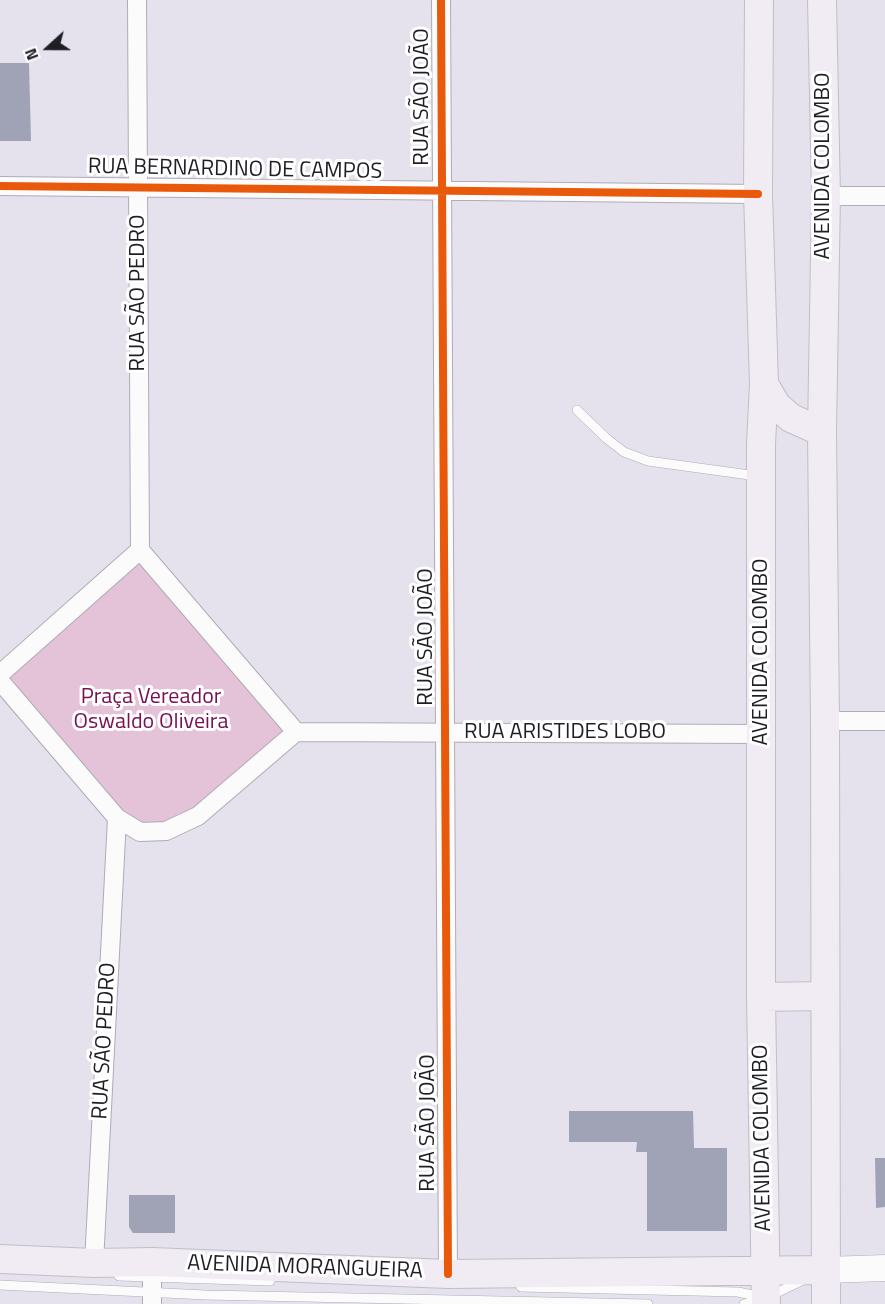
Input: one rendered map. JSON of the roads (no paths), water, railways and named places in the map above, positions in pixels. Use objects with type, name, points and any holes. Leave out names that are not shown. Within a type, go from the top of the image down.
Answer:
[{"type":"main road","name":"AVENIDA COLOMBO","points":[[759,0],[758,194],[764,384],[761,476],[761,997],[765,1296]]},
{"type":"main road","name":"AVENIDA COLOMBO","points":[[822,0],[826,196],[822,432],[826,1304]]},
{"type":"main road","points":[[764,384],[777,406],[791,418],[822,432]]},
{"type":"main road","points":[[761,997],[824,996]]},
{"type":"main road","name":"AVENIDA MORANGUEIRA","points":[[0,1259],[100,1269],[152,1284],[448,1274],[765,1296],[826,1270]]},
{"type":"main road","points":[[826,1270],[885,1268]]},
{"type":"street","name":"RUA SÃO PEDRO","points":[[137,0],[140,550]]},
{"type":"street","name":"RUA SÃO JOÃO","points":[[441,0],[448,1274]]},
{"type":"street","name":"RUA BERNARDINO DE CAMPOS","points":[[0,186],[758,194]]},
{"type":"street","points":[[826,196],[885,196]]},
{"type":"street","points":[[0,674],[140,550],[296,732],[198,816],[166,831],[140,832],[117,818],[0,681]]},
{"type":"street","points":[[825,721],[885,721]]},
{"type":"street","name":"RUA ARISTIDES LOBO","points":[[296,732],[762,734]]},
{"type":"street","name":"RUA SÃO PEDRO","points":[[100,1269],[117,818]]},
{"type":"lane","points":[[577,410],[624,452],[648,461],[761,476]]},
{"type":"lane","points":[[0,1285],[283,1281]]},
{"type":"lane","points":[[152,1284],[648,1304]]},
{"type":"lane","points":[[511,1287],[738,1292],[765,1296]]},
{"type":"park label","name":"Praça Vereador Oswaldo Oliveira","points":[[151,710]]}]
